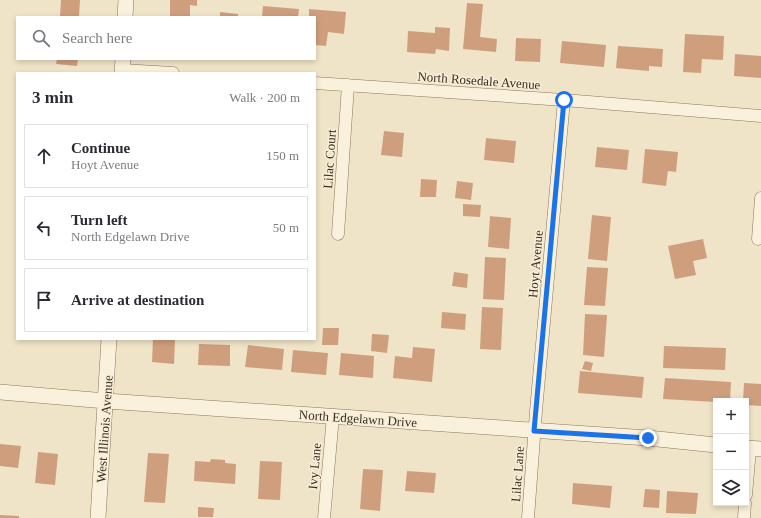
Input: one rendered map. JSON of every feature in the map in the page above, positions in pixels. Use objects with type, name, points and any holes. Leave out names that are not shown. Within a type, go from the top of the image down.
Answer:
[{"type":"street","points":[[125,16],[126,0]]},
{"type":"street","points":[[122,67],[164,72]]},
{"type":"street","name":"North Rosedale Avenue","points":[[316,83],[564,100],[761,116]]},
{"type":"street","name":"Lilac Court","points":[[338,234],[348,85]]},
{"type":"street","name":"Hoyt Avenue","points":[[534,431],[564,100]]},
{"type":"street","points":[[758,239],[761,198]]},
{"type":"street","name":"West Illinois Avenue","points":[[98,518],[109,340]]},
{"type":"street","name":"North Edgelawn Drive","points":[[0,392],[106,401],[648,438],[713,445]]},
{"type":"street","name":"Ivy Lane","points":[[324,518],[333,416]]},
{"type":"street","name":"Lilac Lane","points":[[528,518],[534,431]]},
{"type":"street","points":[[749,472],[752,449]]},
{"type":"street","points":[[744,518],[745,506]]},
{"type":"building","points":[[61,0],[80,0],[79,16],[60,16]]},
{"type":"building","points":[[170,0],[197,0],[197,6],[190,5],[190,16],[170,16]]},
{"type":"building","points":[[467,3],[483,4],[480,37],[497,39],[496,52],[463,49]]},
{"type":"building","points":[[263,6],[299,9],[298,16],[262,16]]},
{"type":"building","points":[[309,9],[346,12],[344,34],[328,32],[326,46],[316,45],[316,16],[309,16]]},
{"type":"building","points":[[220,12],[238,14],[238,16],[220,16]]},
{"type":"building","points":[[435,27],[450,28],[449,51],[436,49],[435,54],[407,52],[408,31],[435,33]]},
{"type":"building","points":[[685,34],[724,36],[723,60],[702,59],[701,73],[683,72]]},
{"type":"building","points":[[516,38],[541,39],[540,62],[515,61]]},
{"type":"building","points":[[562,41],[606,45],[604,67],[560,63]]},
{"type":"building","points":[[618,46],[663,49],[662,67],[649,66],[649,71],[616,68]]},
{"type":"building","points":[[735,54],[761,56],[761,78],[734,76]]},
{"type":"building","points":[[57,60],[78,60],[77,66],[56,64]]},
{"type":"building","points":[[384,131],[404,133],[402,157],[381,155]]},
{"type":"building","points":[[486,138],[516,141],[514,163],[484,160]]},
{"type":"building","points":[[597,147],[629,150],[627,170],[595,167]]},
{"type":"building","points":[[645,149],[678,152],[676,172],[668,171],[666,186],[642,183]]},
{"type":"building","points":[[421,179],[437,180],[436,197],[420,197]]},
{"type":"building","points":[[457,181],[473,183],[471,200],[455,198]]},
{"type":"building","points":[[463,204],[481,205],[480,217],[463,216]]},
{"type":"building","points":[[592,215],[611,217],[607,261],[588,259]]},
{"type":"building","points":[[490,216],[511,218],[509,249],[488,247]]},
{"type":"building","points":[[703,239],[707,258],[693,261],[696,275],[675,279],[668,246]]},
{"type":"building","points":[[485,257],[506,258],[504,300],[483,299]]},
{"type":"building","points":[[587,267],[608,268],[605,306],[584,305]]},
{"type":"building","points":[[454,272],[468,274],[467,288],[452,286]]},
{"type":"building","points":[[482,307],[503,308],[501,350],[480,349]]},
{"type":"building","points":[[442,312],[466,314],[465,330],[441,328]]},
{"type":"building","points":[[585,314],[607,315],[604,357],[583,355]]},
{"type":"building","points":[[323,328],[339,328],[338,345],[322,345]]},
{"type":"building","points":[[372,334],[389,335],[387,353],[371,351]]},
{"type":"building","points":[[153,340],[175,340],[174,364],[152,362]]},
{"type":"building","points":[[199,344],[230,345],[230,366],[198,365]]},
{"type":"building","points":[[248,345],[284,349],[282,370],[245,367]]},
{"type":"building","points":[[664,346],[726,348],[725,370],[663,368]]},
{"type":"building","points":[[413,347],[435,349],[432,382],[393,378],[395,356],[412,358]]},
{"type":"building","points":[[293,350],[328,353],[326,375],[291,372]]},
{"type":"building","points":[[341,353],[374,356],[373,378],[339,375]]},
{"type":"building","points":[[585,361],[593,363],[591,371],[582,369]]},
{"type":"building","points":[[580,371],[644,377],[642,398],[578,393]]},
{"type":"building","points":[[665,378],[731,382],[730,398],[713,398],[713,402],[663,399]]},
{"type":"building","points":[[744,383],[761,384],[761,406],[749,405],[749,398],[743,398]]},
{"type":"building","points":[[0,444],[21,446],[18,468],[0,466]]},
{"type":"building","points":[[38,452],[58,454],[55,485],[35,483]]},
{"type":"building","points":[[148,453],[169,454],[165,503],[144,502]]},
{"type":"building","points":[[211,459],[225,460],[225,463],[236,464],[235,484],[194,481],[195,461],[210,462]]},
{"type":"building","points":[[260,461],[282,462],[280,500],[258,499]]},
{"type":"building","points":[[363,469],[383,470],[380,511],[360,509]]},
{"type":"building","points":[[407,471],[436,473],[434,493],[405,491]]},
{"type":"building","points":[[573,483],[612,486],[610,508],[572,504]]},
{"type":"building","points":[[645,489],[660,490],[659,508],[643,507]]},
{"type":"building","points":[[667,491],[698,493],[696,514],[666,513]]},
{"type":"building","points":[[198,507],[214,508],[213,517],[198,517]]},
{"type":"building","points":[[0,515],[19,516],[19,518],[0,518]]},
{"type":"route","points":[[564,100],[534,431],[648,438]]}]
